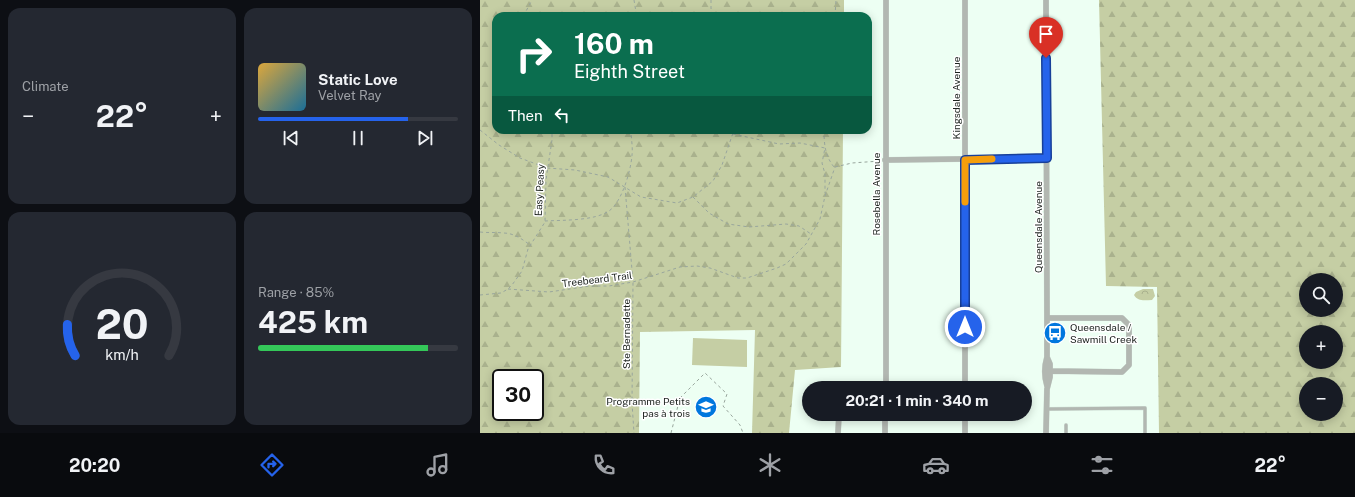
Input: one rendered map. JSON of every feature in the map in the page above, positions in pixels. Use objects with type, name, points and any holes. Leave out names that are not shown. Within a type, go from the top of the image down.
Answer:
[{"type":"street","name":"Rosebella Avenue","points":[[886,0],[886,381]]},
{"type":"street","name":"Kingsdale Avenue","points":[[965,0],[965,381]]},
{"type":"street","name":"Queensdale Avenue","points":[[1046,0],[1047,357],[1044,377],[1047,388]]},
{"type":"street","points":[[885,160],[1047,158]]},
{"type":"street","points":[[1047,318],[1122,318],[1129,325],[1128,365],[1122,372],[1050,371]]},
{"type":"street","name":"Queensdale Avenue","points":[[1046,433],[1047,388],[1050,371],[1050,364],[1047,357]]},
{"type":"street","points":[[838,433],[839,421]]},
{"type":"street","points":[[885,433],[886,421]]},
{"type":"street","points":[[965,421],[965,433]]},
{"type":"lane","points":[[1047,410],[1145,408],[1145,433]]},
{"type":"lane","points":[[1066,425],[1066,433]]},
{"type":"path","points":[[526,12],[532,0]]},
{"type":"path","points":[[634,0],[636,12]]},
{"type":"path","points":[[711,0],[711,12]]},
{"type":"path","points":[[835,12],[836,0]]},
{"type":"path","points":[[480,130],[498,145],[520,158],[547,168],[575,170],[608,177],[641,197],[677,203],[693,196],[713,181],[722,165],[733,134],[779,144],[800,144],[825,148]]},
{"type":"path","name":"Easy Peasy","points":[[508,289],[522,271],[528,250],[545,222],[547,168],[552,134]]},
{"type":"path","points":[[545,222],[593,217],[608,211],[615,205],[620,199],[625,187],[632,155],[631,134]]},
{"type":"path","points":[[824,134],[825,148],[829,161],[835,167],[852,163],[885,160]]},
{"type":"path","points":[[825,148],[822,163],[825,174],[825,196]]},
{"type":"path","name":"Treebeard Trail","points":[[480,295],[501,293],[508,289],[549,292],[590,286],[610,286],[633,282],[680,267],[697,266],[710,268],[738,278],[747,278],[777,268],[786,264],[806,244],[820,219],[825,196],[835,167]]},
{"type":"path","name":"Ste Bernadette","points":[[625,187],[633,282],[632,403],[634,433]]},
{"type":"path","points":[[693,196],[709,213],[728,224],[749,227],[786,224],[799,226],[811,234]]},
{"type":"path","points":[[480,232],[505,233],[518,236],[531,245]]},
{"type":"path","points":[[672,433],[680,398],[705,373],[727,394],[723,406],[740,424],[743,433]]},
{"type":"green space","points":[[480,0],[844,0],[844,12],[492,12],[492,134],[843,134],[841,367],[795,370],[789,433],[752,433],[755,330],[640,332],[639,433],[480,433]]},
{"type":"green space","points":[[1099,0],[1355,0],[1355,433],[1159,433],[1157,287],[1106,286]]},
{"type":"green space","points":[[1143,289],[1153,289],[1155,296],[1152,300],[1138,299],[1134,295],[1136,292]]},
{"type":"green space","points":[[693,338],[747,340],[747,367],[692,365]]},
{"type":"slow traffic","points":[[965,202],[965,160],[992,159]]},
{"type":"place","name":"Queensdale / Sawmill Creek","points":[[1055,333]]},
{"type":"place","name":"Programme Petits pas à trois","points":[[706,407]]},
{"type":"route","points":[[965,327],[965,160],[1047,158],[1046,58]]}]
